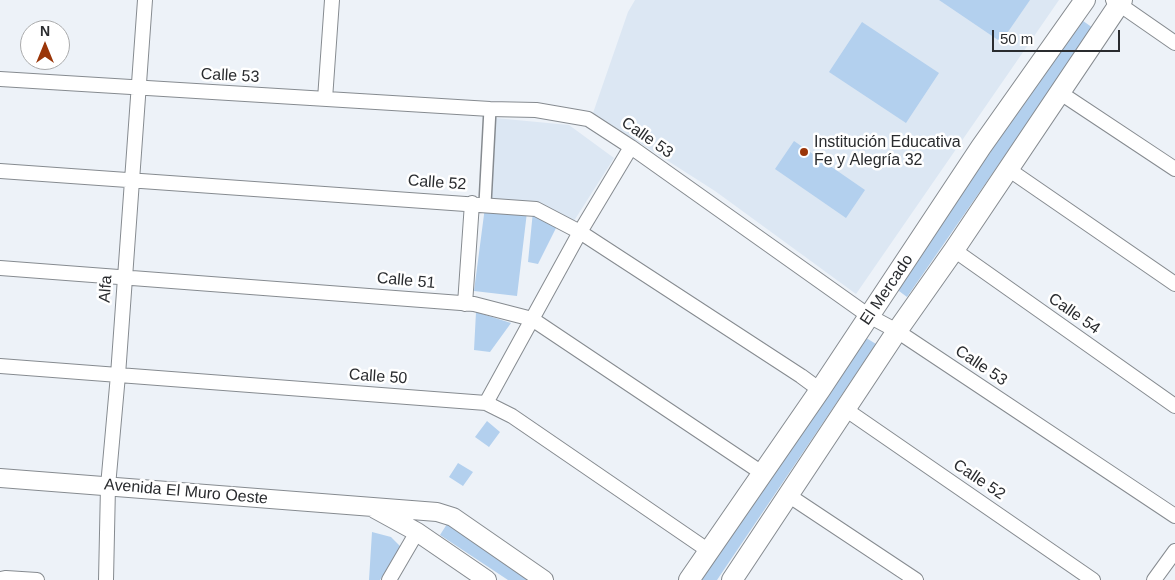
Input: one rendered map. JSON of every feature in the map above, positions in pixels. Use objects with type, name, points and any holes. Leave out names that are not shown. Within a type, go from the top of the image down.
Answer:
[{"type":"main road","name":"El Mercado","points":[[689,580],[820,390],[981,147],[1085,0]]},
{"type":"main road","name":"El Mercado","points":[[739,577],[788,495],[897,331],[954,250],[1118,2]]},
{"type":"street","name":"Alfa","points":[[106,580],[108,486],[118,375],[145,0]]},
{"type":"street","points":[[325,99],[332,0]]},
{"type":"street","points":[[1118,2],[1175,43]]},
{"type":"street","name":"Calle 53","points":[[0,80],[490,109],[536,110],[588,118],[869,316],[897,331],[1175,516]]},
{"type":"street","points":[[1059,92],[1175,169]]},
{"type":"street","points":[[465,304],[490,109]]},
{"type":"street","points":[[486,402],[580,232],[631,147]]},
{"type":"street","points":[[1008,169],[1175,284]]},
{"type":"street","name":"Calle 52","points":[[0,170],[536,209],[580,232],[820,390]]},
{"type":"street","name":"Calle 54","points":[[954,250],[1175,406]]},
{"type":"street","name":"Calle 51","points":[[0,268],[474,304],[532,319],[762,473]]},
{"type":"street","name":"Calle 50","points":[[0,366],[486,402],[512,416],[709,551]]},
{"type":"street","name":"Calle 52","points":[[845,409],[1093,580]]},
{"type":"street","name":"Avenida El Muro Oeste","points":[[0,478],[437,512],[453,517],[544,580]]},
{"type":"street","points":[[788,495],[916,580]]},
{"type":"street","name":"Avenida El Muro Oeste","points":[[373,507],[417,532],[486,580]]},
{"type":"street","points":[[389,580],[417,532]]},
{"type":"street","points":[[1154,580],[1175,551]]},
{"type":"street","points":[[0,579],[37,580]]},
{"type":"shaded area","name":"Institución Educativa Fe y Alegría 32","points":[[635,0],[1059,0],[856,294],[715,191],[593,113],[628,12]]},
{"type":"shaded area","points":[[939,0],[1030,0],[1001,42]]},
{"type":"shaded area","points":[[1079,18],[1093,28],[907,297],[895,288]]},
{"type":"shaded area","points":[[862,22],[939,73],[906,123],[829,72]]},
{"type":"shaded area","points":[[495,118],[569,125],[614,158],[572,224],[490,202]]},
{"type":"shaded area","points":[[794,141],[865,190],[846,218],[775,169]]},
{"type":"shaded area","points":[[485,207],[527,212],[517,296],[474,291]]},
{"type":"shaded area","points":[[533,211],[558,224],[538,264],[528,262]]},
{"type":"shaded area","points":[[476,312],[511,323],[490,352],[474,350]]},
{"type":"shaded area","points":[[863,336],[876,344],[717,580],[695,580]]},
{"type":"shaded area","points":[[487,421],[500,432],[489,447],[475,437]]},
{"type":"shaded area","points":[[458,463],[473,472],[463,486],[449,477]]},
{"type":"shaded area","points":[[447,524],[532,580],[508,580],[440,535]]},
{"type":"shaded area","points":[[372,532],[391,537],[401,547],[380,580],[369,580]]},
{"type":"place","name":"Institución Educativa Fe y Alegría 32","points":[[804,152]]}]
